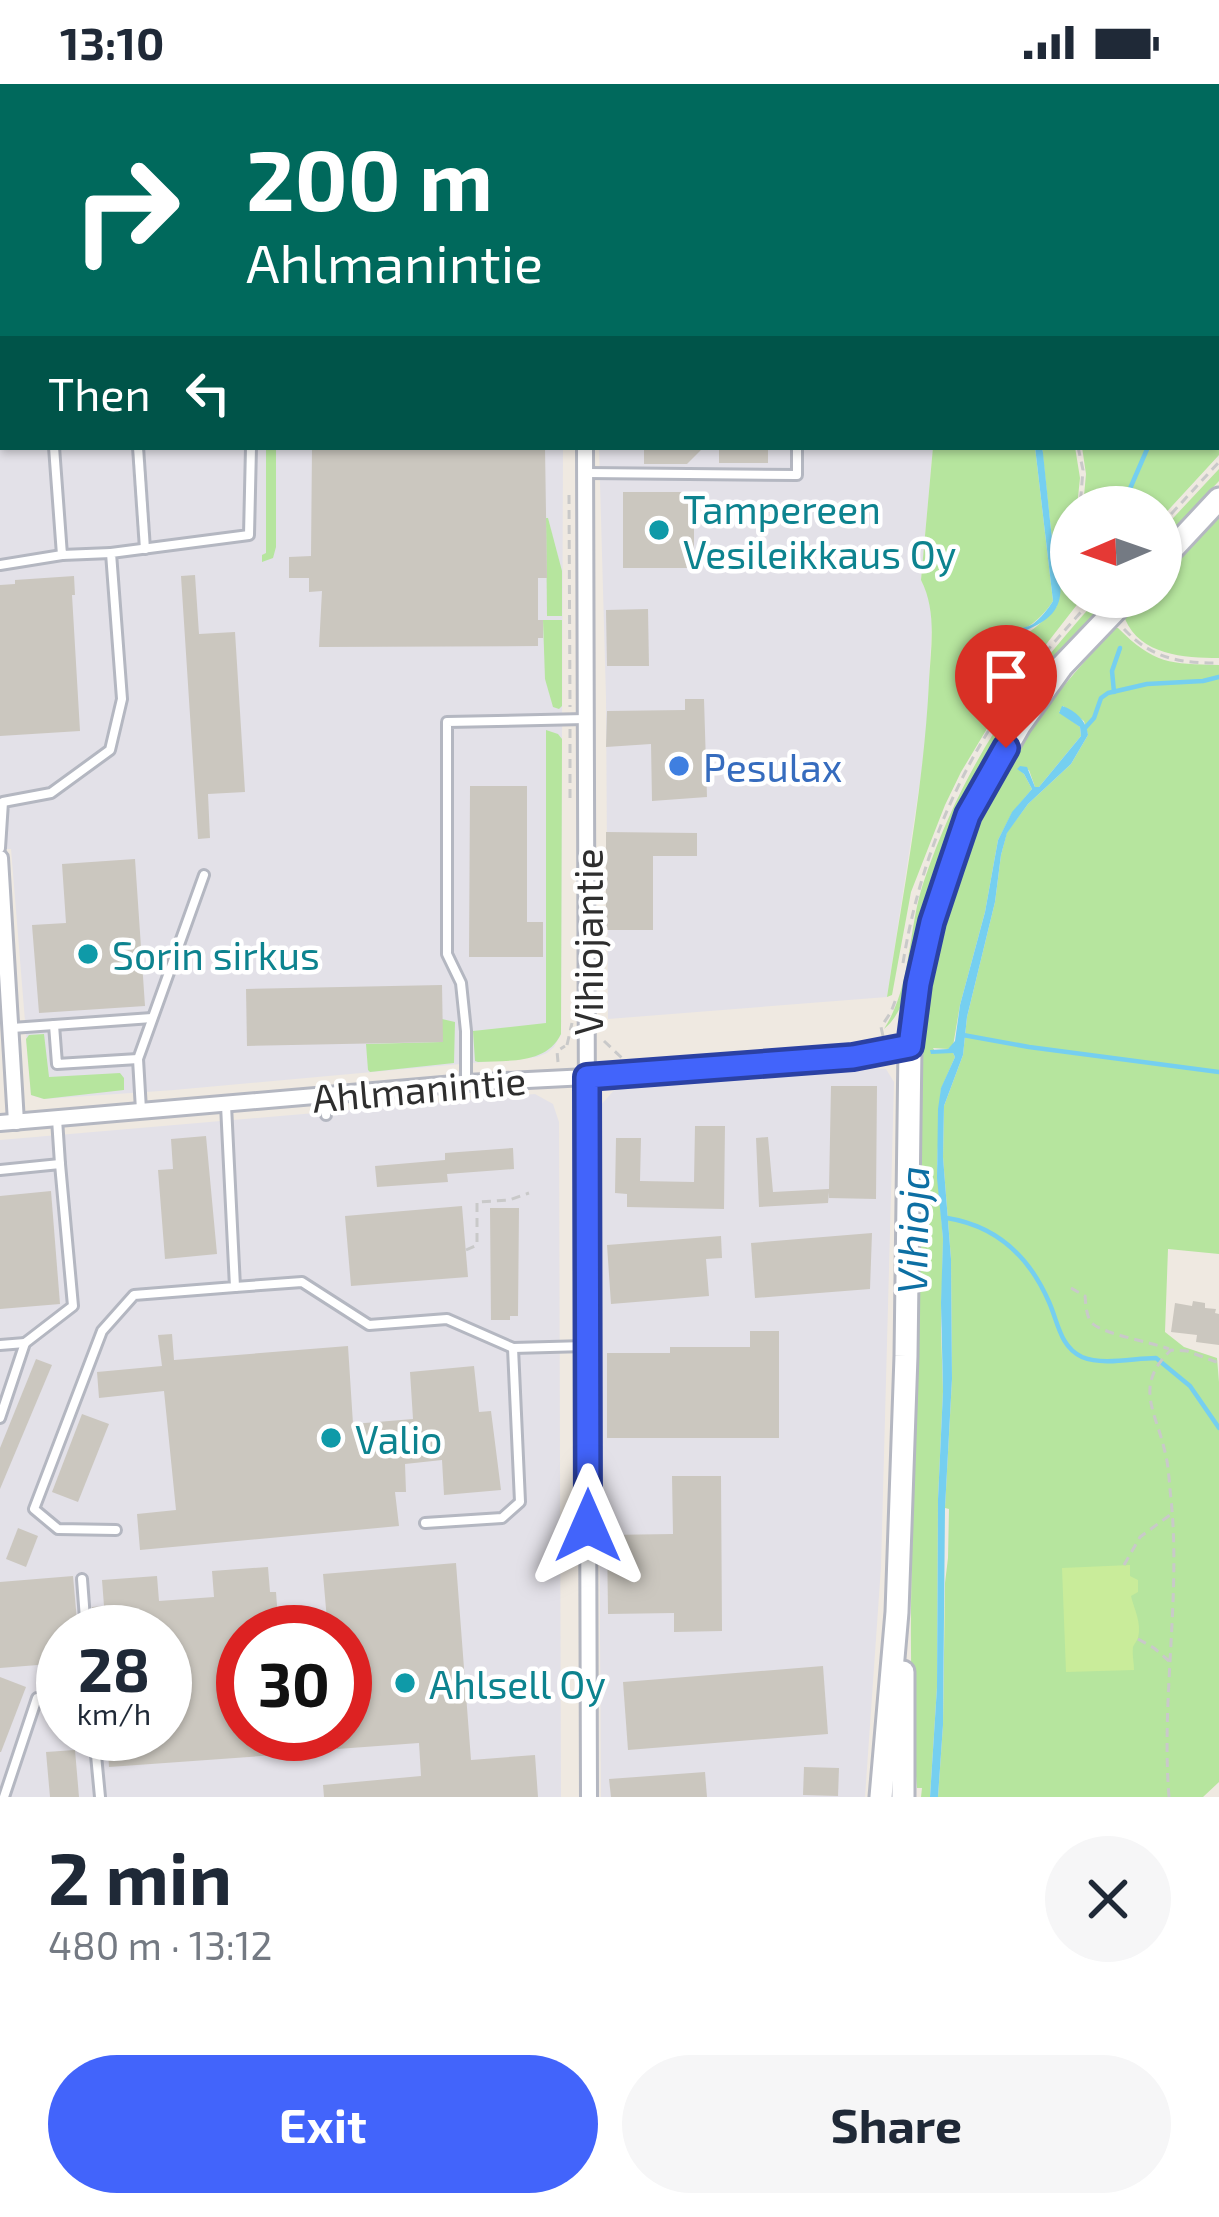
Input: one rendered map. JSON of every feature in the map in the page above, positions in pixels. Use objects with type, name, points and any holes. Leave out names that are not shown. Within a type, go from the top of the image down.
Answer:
[{"type":"main road","points":[[1182,539],[1219,499]]},
{"type":"main road","points":[[881,1797],[898,1612],[910,1046],[918,984],[932,922],[968,815],[1019,726],[1062,666],[1108,618]]},
{"type":"main road","points":[[898,1612],[903,1797]]},
{"type":"street","name":"Vihiojantie","points":[[585,450],[589,1797]]},
{"type":"street","points":[[0,858],[10,1028],[8,1123]]},
{"type":"street","name":"Ahlmanintie","points":[[8,1123],[466,1083],[853,1057],[910,1046]]},
{"type":"lane","points":[[54,450],[62,555]]},
{"type":"lane","points":[[138,450],[145,548]]},
{"type":"lane","points":[[0,565],[249,535],[251,450]]},
{"type":"lane","points":[[586,473],[797,475],[797,450]]},
{"type":"lane","points":[[0,848],[1,801],[51,793],[110,750],[122,699],[112,553]]},
{"type":"lane","points":[[466,1083],[461,983],[447,954],[447,722],[586,719]]},
{"type":"lane","points":[[141,1112],[138,1059],[204,874]]},
{"type":"lane","points":[[10,1028],[153,1018]]},
{"type":"lane","points":[[54,1025],[57,1064],[138,1059]]},
{"type":"lane","points":[[326,1095],[326,1115]]},
{"type":"lane","points":[[226,1103],[235,1287]]},
{"type":"lane","points":[[0,1345],[25,1343],[73,1306],[56,1119]]},
{"type":"lane","points":[[0,1170],[60,1164]]},
{"type":"lane","points":[[116,1530],[58,1529],[34,1509],[102,1331],[134,1295],[302,1282],[369,1324],[447,1319],[513,1348],[588,1346]]},
{"type":"lane","points":[[0,1418],[25,1343]]},
{"type":"lane","points":[[425,1523],[502,1518],[520,1502],[513,1348]]},
{"type":"lane","points":[[82,1579],[84,1605]]},
{"type":"lane","points":[[4,1797],[36,1704]]},
{"type":"lane","points":[[97,1761],[100,1797]]},
{"type":"path","points":[[1079,450],[1082,486]]},
{"type":"path","points":[[1182,502],[1219,462]]},
{"type":"path","points":[[1114,618],[1154,654],[1171,660],[1219,663]]},
{"type":"path","points":[[466,1250],[477,1244],[477,1202],[529,1193]]},
{"type":"path","points":[[1071,1288],[1085,1296],[1093,1324],[1148,1340],[1169,1352],[1187,1351],[1219,1363]]},
{"type":"path","points":[[1169,1352],[1150,1381],[1149,1399],[1166,1457],[1172,1513],[1169,1797]]},
{"type":"path","points":[[1124,1565],[1148,1528],[1172,1513]]},
{"type":"path","points":[[1138,1640],[1170,1662]]},
{"type":"shaded area","points":[[0,450],[563,450],[561,1034],[547,1053],[174,1090],[44,1099],[31,1095],[11,849],[0,849]]},
{"type":"shaded area","points":[[599,450],[933,450],[921,580],[929,596],[932,624],[926,742],[887,997],[608,1019]]},
{"type":"shaded area","points":[[843,1067],[886,1069],[894,1082],[881,1567],[865,1797],[601,1797],[597,1124],[601,1105],[624,1084]]},
{"type":"shaded area","points":[[535,1094],[553,1104],[559,1122],[561,1797],[0,1797],[0,1140]]},
{"type":"green space","points":[[266,450],[276,450],[276,547],[273,558],[262,562],[266,553]]},
{"type":"green space","points":[[933,450],[1035,450],[1050,605],[1032,624],[994,643],[986,659],[1009,676],[1013,670],[998,667],[994,660],[998,648],[1033,629],[1050,613],[1050,618],[1067,618],[1009,692],[945,805],[911,892],[892,995],[887,997],[923,760],[932,629],[921,580]]},
{"type":"green space","points":[[1042,450],[1075,450],[1079,486],[1050,486],[1050,521]]},
{"type":"green space","points":[[1082,450],[1219,450],[1182,495],[1182,486],[1085,486]]},
{"type":"green space","points":[[1219,469],[1219,481],[1182,521],[1182,509]]},
{"type":"green space","points":[[1219,514],[1219,658],[1164,652],[1141,640],[1125,619],[1182,618],[1182,554]]},
{"type":"green space","points":[[546,518],[562,571],[562,616],[547,616]]},
{"type":"green space","points":[[1081,618],[1092,618],[1027,695],[978,774],[931,889],[901,1007],[884,1029],[905,975],[925,878],[956,801],[994,732]]},
{"type":"green space","points":[[543,620],[562,620],[559,709],[553,707],[545,679]]},
{"type":"green space","points":[[1115,628],[1164,660],[1219,665],[1219,1254],[1168,1249],[1165,1332],[1184,1347],[1217,1358],[1219,1782],[1203,1797],[938,1797],[952,1379],[944,1106],[963,1055],[1007,832],[1028,804],[1071,764],[1088,735],[1084,721],[1063,706],[1059,711],[1080,727],[1081,736],[1039,787],[1029,770],[1018,769],[1032,789],[998,840],[953,1046],[933,1048],[955,1057],[941,1089],[937,1164],[943,1239],[943,1391],[937,1687],[930,1797],[921,1797],[913,1738],[911,1638],[917,1144],[932,984],[949,906],[976,831],[1013,757],[1060,690]]},
{"type":"green space","points":[[546,730],[562,739],[561,1034],[536,1056],[478,1062],[473,1031],[546,1023]]},
{"type":"green space","points":[[442,1019],[455,1022],[454,1063],[368,1070],[366,1044],[442,1042]]},
{"type":"green space","points":[[44,1034],[49,1077],[120,1073],[124,1090],[44,1099],[31,1095],[26,1039]]},
{"type":"green space","points":[[1130,1565],[1130,1576],[1138,1580],[1138,1592],[1131,1596],[1139,1627],[1133,1647],[1134,1670],[1066,1672],[1062,1568]]},
{"type":"water","points":[[1035,450],[1042,450],[1050,521],[1050,575]]},
{"type":"water","points":[[1050,605],[1049,617],[999,649],[994,660],[998,667],[1013,670],[1008,677],[992,670],[987,659],[996,640],[1033,624]]},
{"type":"water","points":[[1062,706],[1080,717],[1088,735],[1071,764],[1028,804],[1007,833],[963,1055],[944,1106],[952,1379],[945,1508],[943,1725],[938,1797],[930,1797],[943,1391],[938,1109],[941,1088],[955,1057],[930,1050],[948,1049],[955,1041],[998,840],[1012,812],[1032,789],[1017,769],[1027,767],[1039,787],[1081,736],[1080,727],[1059,713]]},
{"type":"building","points":[[312,450],[545,450],[547,578],[538,578],[543,638],[538,638],[538,646],[319,647],[322,591],[309,592],[309,578],[289,578],[289,557],[311,556]]},
{"type":"building","points":[[644,450],[701,450],[687,464],[644,464]]},
{"type":"building","points":[[719,450],[768,450],[768,463],[719,463]]},
{"type":"building","name":"Tampereen Vesileikkaus Oy","points":[[623,492],[694,492],[694,568],[623,568]]},
{"type":"building","points":[[195,575],[199,634],[235,632],[245,792],[208,794],[210,838],[198,839],[181,576]]},
{"type":"building","points":[[74,576],[80,731],[0,736],[0,585]]},
{"type":"building","points":[[648,609],[649,666],[607,666],[606,610]]},
{"type":"building","name":"Pesulax","points":[[685,699],[704,699],[707,797],[652,801],[651,744],[606,747],[607,711],[685,710]]},
{"type":"building","points":[[470,786],[527,786],[527,922],[543,922],[543,957],[469,957]]},
{"type":"building","points":[[606,832],[697,833],[697,856],[653,856],[653,930],[606,930]]},
{"type":"building","name":"Sorin sirkus","points":[[135,859],[145,1006],[39,1013],[32,925],[66,923],[62,864]]},
{"type":"building","points":[[442,985],[443,1042],[247,1046],[246,989]]},
{"type":"building","points":[[831,1086],[877,1086],[876,1199],[829,1198],[829,1192],[828,1203],[759,1207],[756,1138],[768,1137],[773,1192],[829,1189]]},
{"type":"building","points":[[695,1126],[725,1126],[724,1209],[627,1207],[627,1194],[615,1193],[616,1138],[641,1138],[640,1181],[694,1182]]},
{"type":"building","points":[[206,1136],[217,1254],[165,1259],[158,1170],[173,1169],[171,1139]]},
{"type":"building","points":[[513,1148],[514,1169],[447,1174],[448,1182],[377,1187],[375,1166],[445,1160],[445,1153]]},
{"type":"building","points":[[51,1191],[60,1304],[0,1309],[0,1196]]},
{"type":"building","points":[[462,1206],[468,1277],[351,1286],[345,1216]]},
{"type":"building","points":[[490,1208],[519,1208],[518,1316],[510,1320],[491,1320]]},
{"type":"building","points":[[872,1233],[870,1289],[755,1298],[751,1243]]},
{"type":"building","points":[[721,1236],[722,1258],[706,1259],[709,1296],[611,1304],[607,1245]]},
{"type":"building","points":[[1193,1301],[1219,1314],[1219,1345],[1196,1342],[1197,1335],[1171,1332],[1175,1303],[1192,1306]]},
{"type":"building","points":[[750,1331],[779,1331],[779,1438],[607,1438],[607,1353],[750,1347]]},
{"type":"building","name":"Valio","points":[[172,1334],[174,1360],[348,1346],[353,1424],[413,1419],[410,1372],[474,1366],[479,1412],[491,1411],[501,1490],[444,1495],[442,1460],[405,1464],[406,1492],[395,1492],[399,1526],[140,1550],[137,1514],[176,1510],[164,1391],[99,1398],[97,1372],[162,1366],[158,1335]]},
{"type":"building","points":[[36,1359],[52,1365],[0,1489],[0,1448]]},
{"type":"building","points":[[82,1414],[109,1424],[78,1502],[52,1492]]},
{"type":"building","points":[[672,1476],[721,1476],[722,1631],[674,1632],[674,1613],[608,1614],[607,1535],[673,1534]]},
{"type":"building","points":[[18,1528],[38,1536],[26,1567],[6,1559]]},
{"type":"building","name":"Ahlsell Oy","points":[[456,1563],[471,1760],[535,1755],[538,1797],[324,1797],[323,1785],[421,1776],[419,1743],[372,1746],[372,1605],[326,1605],[323,1574]]},
{"type":"building","points":[[268,1567],[270,1592],[276,1592],[277,1605],[216,1605],[216,1759],[109,1767],[109,1761],[192,1761],[192,1605],[104,1605],[102,1580],[157,1576],[159,1601],[214,1597],[212,1571]]},
{"type":"building","points":[[73,1576],[76,1605],[36,1605],[36,1665],[0,1668],[0,1582]]},
{"type":"building","points":[[823,1666],[828,1734],[628,1750],[623,1682]]},
{"type":"building","points":[[0,1677],[26,1687],[1,1752],[0,1752]]},
{"type":"building","points":[[47,1761],[76,1761],[79,1797],[50,1797]]},
{"type":"building","points":[[804,1767],[839,1768],[838,1796],[803,1795]]},
{"type":"building","points":[[705,1772],[707,1797],[611,1797],[609,1779]]},
{"type":"waterway","points":[[1131,486],[1147,450]]},
{"type":"waterway","points":[[1114,692],[1112,671],[1120,648]]},
{"type":"waterway","points":[[1085,728],[1108,693],[1219,677]]},
{"type":"waterway","points":[[963,1035],[1219,1072]]},
{"type":"waterway","name":"Vihioja","points":[[947,1218],[981,1228],[1021,1257],[1075,1353],[1100,1361],[1156,1358],[1190,1386],[1219,1428]]},
{"type":"place","name":"Tampereen Vesileikkaus Oy","points":[[659,530]]},
{"type":"place","name":"Pesulax","points":[[679,766]]},
{"type":"place","name":"Sorin sirkus","points":[[88,954]]},
{"type":"place","name":"Valio","points":[[331,1438]]},
{"type":"place","name":"Ahlsell Oy","points":[[405,1683]]},
{"type":"route","points":[[588,1526],[587,1077],[853,1057],[910,1046],[932,922],[968,815],[1006,748]]}]
